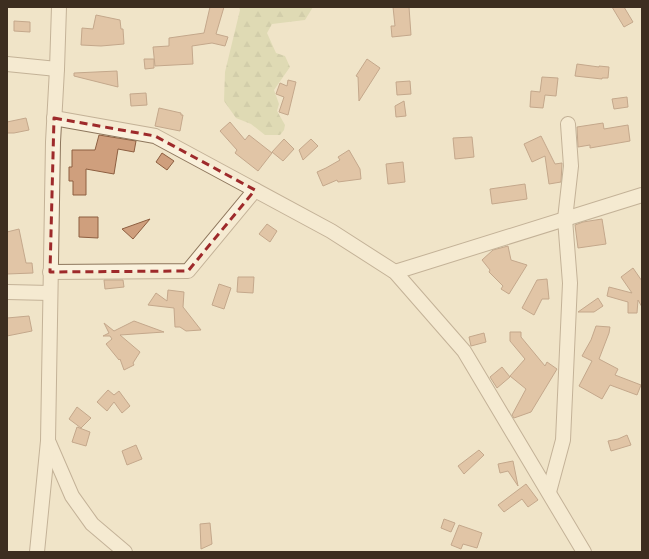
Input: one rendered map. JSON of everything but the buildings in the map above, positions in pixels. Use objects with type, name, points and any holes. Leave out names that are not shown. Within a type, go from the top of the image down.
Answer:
[{"type":"street","points":[[37,552],[48,441],[50,272],[54,118],[59,7]]},
{"type":"street","points":[[7,64],[57,69]]},
{"type":"street","points":[[54,118],[155,136],[331,231],[395,272],[464,351],[584,552]]},
{"type":"street","points":[[549,492],[563,440],[570,283],[565,219],[571,166],[568,124]]},
{"type":"street","points":[[50,272],[188,271],[255,190]]},
{"type":"street","points":[[395,272],[642,195]]},
{"type":"street","points":[[7,292],[50,293]]},
{"type":"street","points":[[48,441],[72,496],[92,524],[124,552]]},
{"type":"highlighted area","points":[[54,118],[155,136],[255,190],[188,271],[50,272]]},
{"type":"green space","points":[[239,7],[313,7],[305,20],[272,24],[267,33],[276,53],[285,56],[290,67],[274,90],[279,104],[277,111],[285,125],[284,130],[280,135],[265,135],[251,124],[236,118],[224,101],[225,72],[240,10]]}]
